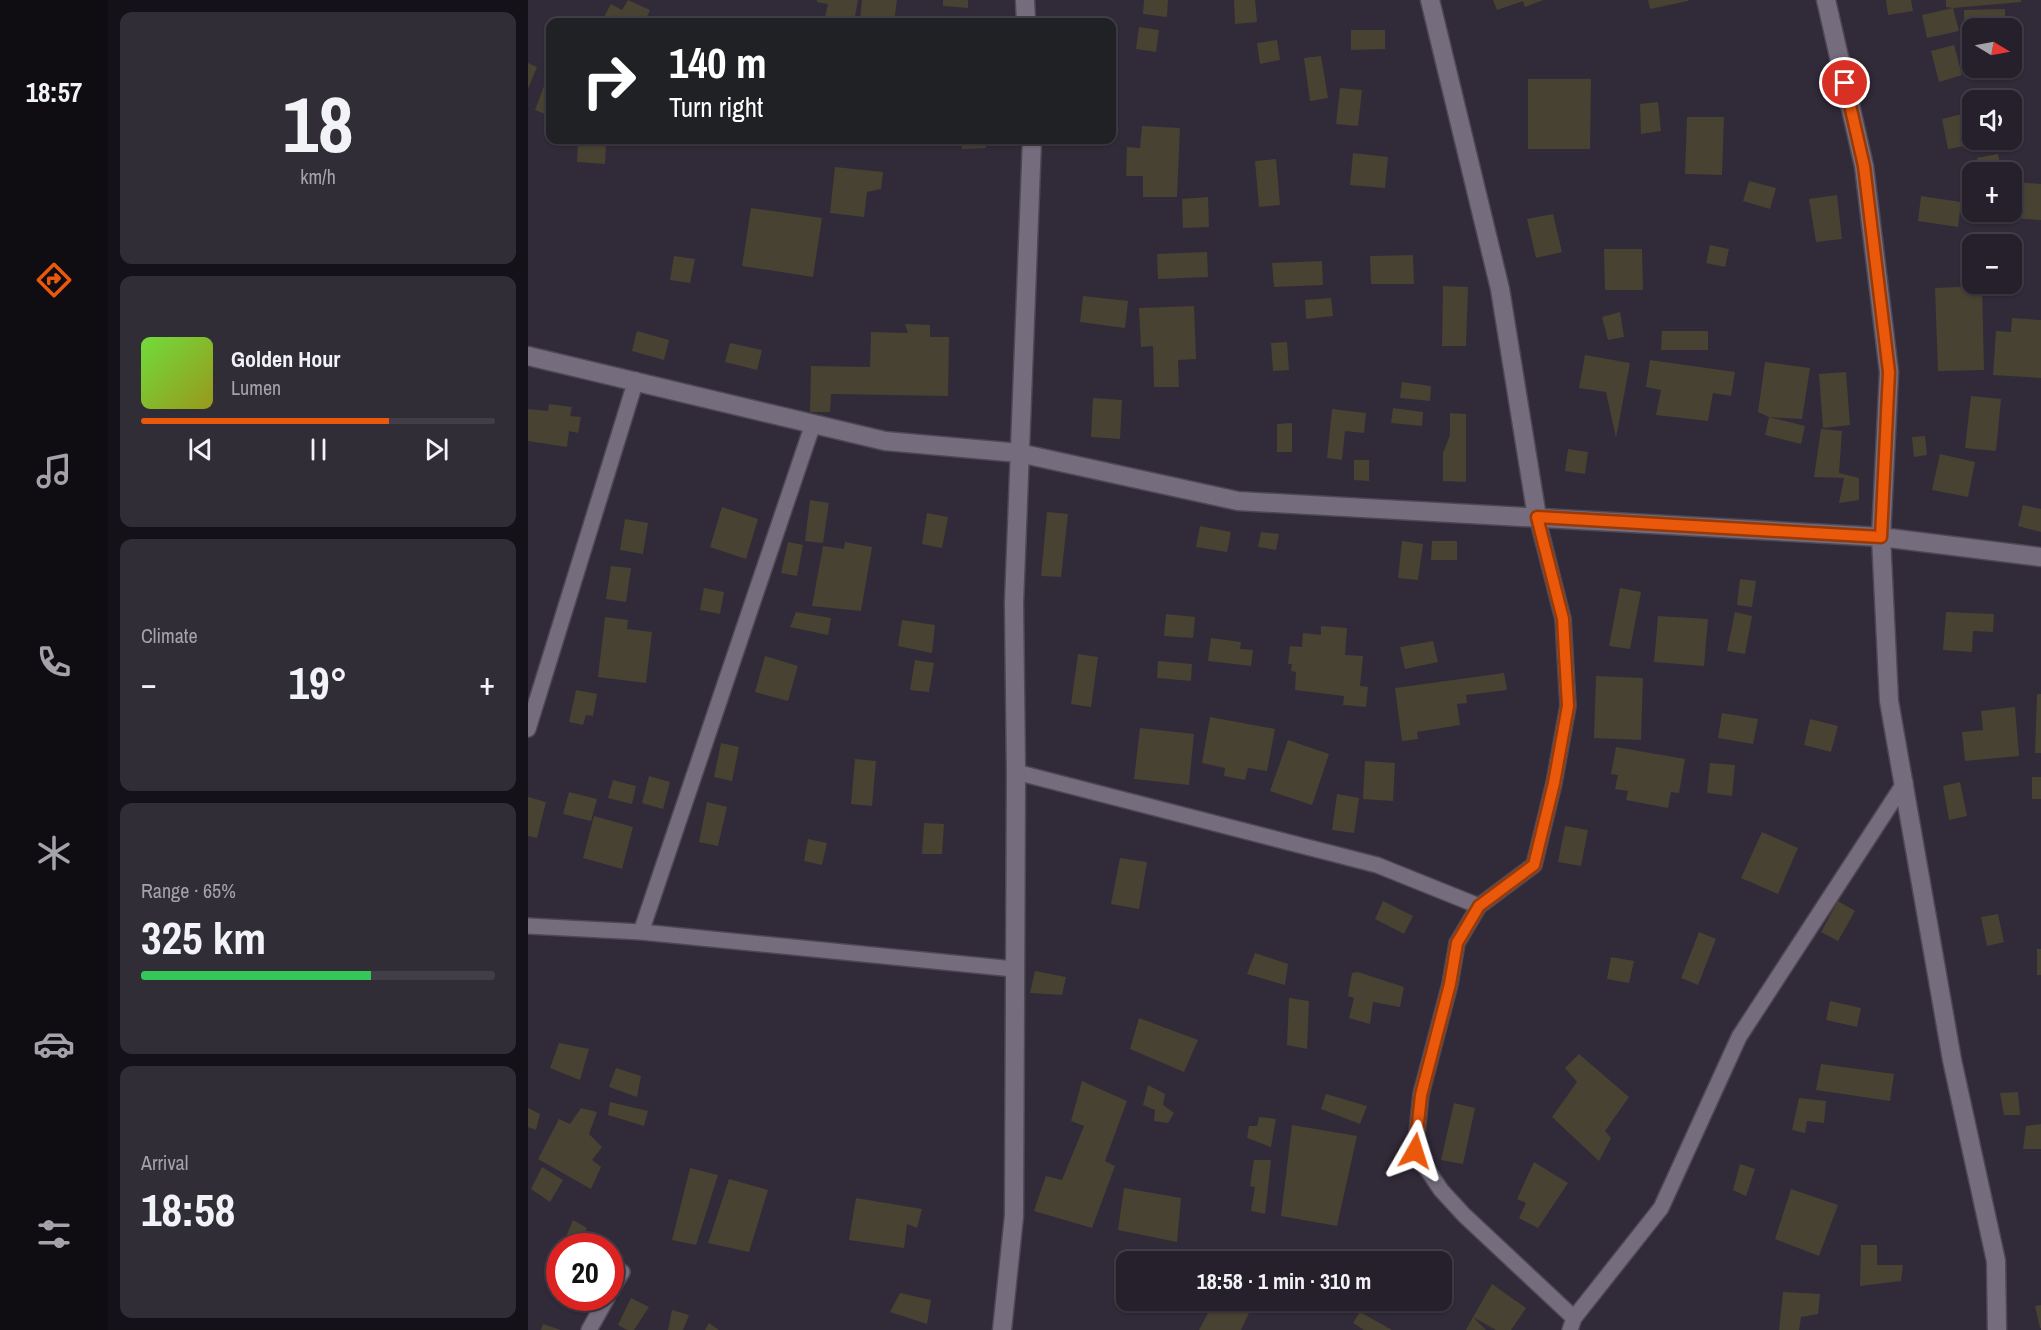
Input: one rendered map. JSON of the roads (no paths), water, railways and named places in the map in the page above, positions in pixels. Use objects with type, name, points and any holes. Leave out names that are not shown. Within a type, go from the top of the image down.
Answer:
[{"type":"street","points":[[1025,0],[1026,18]]},
{"type":"street","points":[[1430,0],[1500,288],[1537,517]]},
{"type":"street","points":[[1826,0],[1864,166],[1889,372],[1881,537],[1889,701],[1952,1060],[1996,1261],[1997,1330]]},
{"type":"street","points":[[1002,1330],[1014,1216],[1016,772],[1014,603],[1032,144]]},
{"type":"street","points":[[528,356],[885,441],[1019,453],[1238,501],[1881,537],[2041,557]]},
{"type":"lane","points":[[528,729],[636,380]]},
{"type":"lane","points":[[641,932],[813,424]]},
{"type":"lane","points":[[1537,517],[1563,619],[1568,706],[1554,783],[1534,865],[1479,906],[1457,943],[1450,984],[1421,1095],[1415,1151],[1441,1190],[1572,1324],[1661,1208],[1739,1036],[1905,783]]},
{"type":"lane","points":[[1016,772],[1377,865],[1479,906]]},
{"type":"lane","points":[[528,926],[641,932],[1014,969]]},
{"type":"lane","points":[[589,1330],[600,1311]]}]
